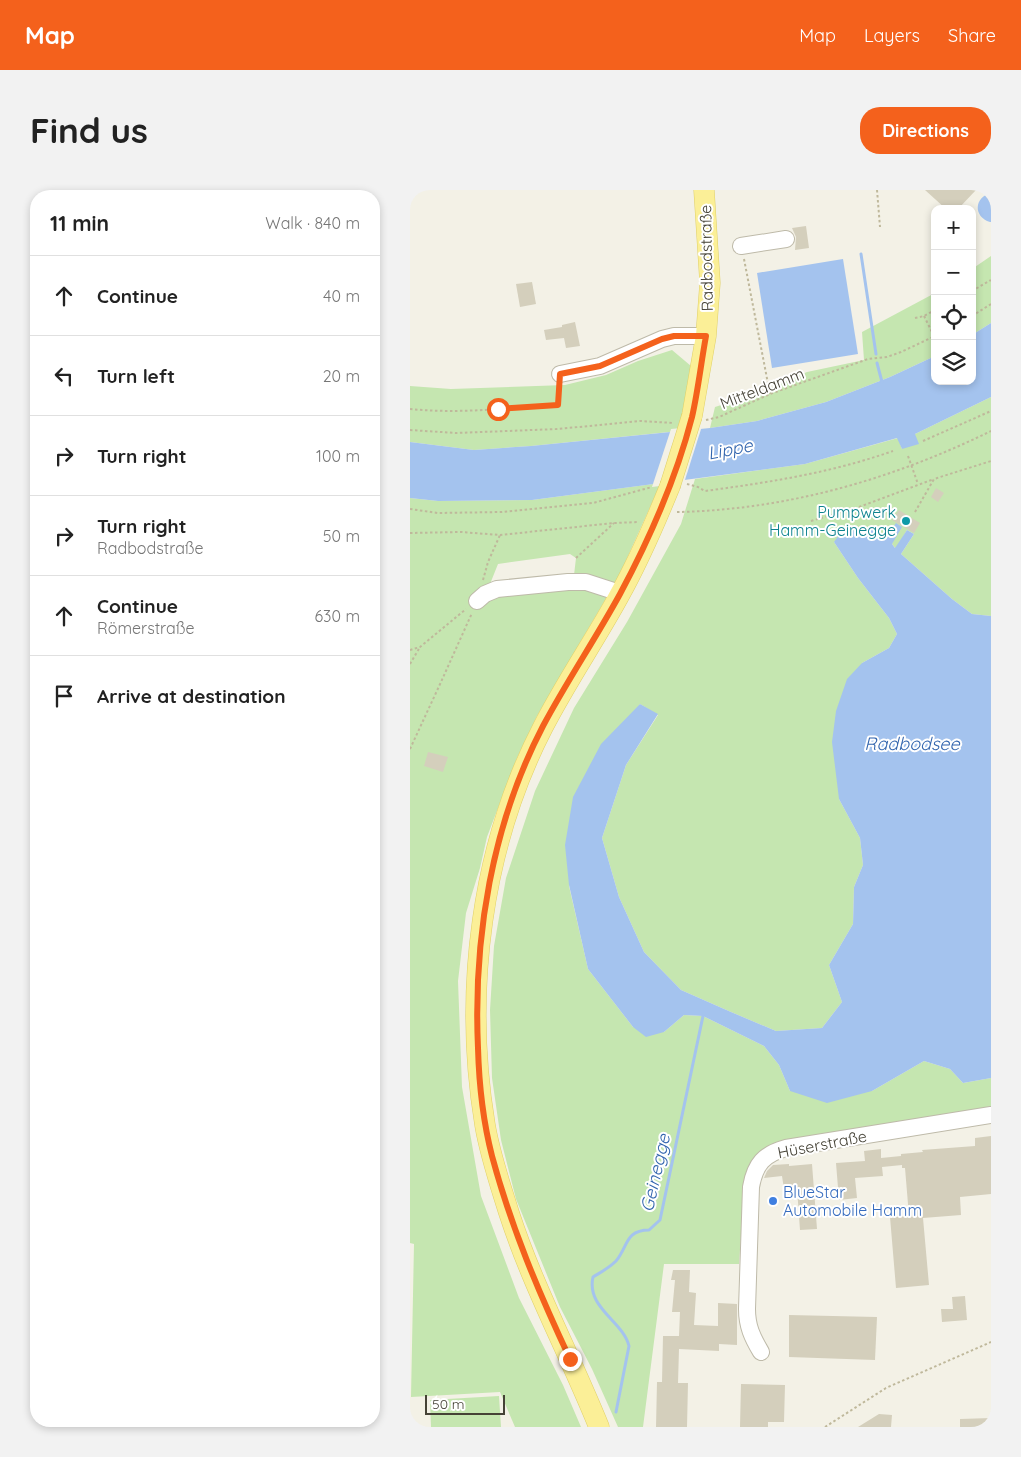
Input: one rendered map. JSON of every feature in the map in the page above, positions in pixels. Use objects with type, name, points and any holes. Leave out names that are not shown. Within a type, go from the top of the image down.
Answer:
[{"type":"main road","name":"Radbodstraße","points":[[599,1427],[530,1269],[509,1213],[492,1155],[485,1126],[479,1080],[476,1010],[480,936],[499,839],[508,811],[543,726],[620,593],[657,517],[678,485],[706,336],[710,283],[704,190]]},
{"type":"street","points":[[742,253],[786,239]]},
{"type":"street","points":[[560,374],[600,366],[662,339],[674,336],[706,336]]},
{"type":"street","points":[[477,600],[497,589],[568,582],[593,584],[620,593]]},
{"type":"street","name":"Hüserstraße","points":[[761,1352],[751,1336],[747,1322],[747,1309],[750,1187],[755,1170],[765,1158],[775,1151],[786,1148],[991,1115]]},
{"type":"path","points":[[876,190],[880,227]]},
{"type":"path","points":[[742,253],[770,394]]},
{"type":"path","points":[[976,289],[991,280]]},
{"type":"path","points":[[976,313],[991,304]]},
{"type":"path","points":[[916,318],[931,312]]},
{"type":"path","points":[[924,316],[931,329]]},
{"type":"path","name":"Mitteldamm","points":[[410,430],[456,432],[558,429],[640,421],[719,417],[770,394],[868,359],[887,357],[931,338]]},
{"type":"path","points":[[410,409],[429,411],[478,410],[558,405],[560,374]]},
{"type":"path","points":[[923,441],[991,410]]},
{"type":"path","points":[[410,533],[461,532],[500,535],[754,505],[827,492],[888,474],[949,452],[991,431]]},
{"type":"path","points":[[678,485],[698,487],[705,491],[782,481],[857,464],[893,451]]},
{"type":"path","points":[[908,456],[918,485]]},
{"type":"path","points":[[811,521],[859,507],[934,479],[991,461]]},
{"type":"path","points":[[915,512],[934,479]]},
{"type":"path","points":[[410,509],[438,513],[501,512],[593,503],[650,487]]},
{"type":"path","points":[[576,558],[614,523]]},
{"type":"path","points":[[410,749],[442,682],[477,600],[488,562],[500,535]]},
{"type":"path","points":[[410,664],[420,647],[477,600]]},
{"type":"path","points":[[410,650],[420,647]]},
{"type":"path","points":[[825,1427],[886,1388],[991,1342]]},
{"type":"green space","points":[[991,256],[991,323],[976,332],[976,295],[976,266]]},
{"type":"green space","points":[[931,295],[931,358],[890,377],[826,402],[757,421],[710,428],[715,407],[765,391],[807,372],[864,360],[862,332]]},
{"type":"green space","points":[[672,350],[691,366],[679,431],[474,450],[410,442],[410,386],[451,389],[565,385],[606,375],[638,361]]},
{"type":"green space","points":[[991,397],[991,616],[972,614],[901,554],[914,534],[907,530],[896,549],[892,544],[896,524],[887,536],[873,529],[834,542],[858,578],[889,618],[897,634],[889,648],[862,663],[839,799],[860,838],[863,865],[854,887],[853,924],[829,965],[842,1002],[822,1028],[776,1031],[731,1012],[681,990],[644,952],[619,897],[602,838],[626,765],[658,715],[640,704],[569,886],[588,969],[633,1027],[664,1032],[684,1015],[703,1016],[764,1046],[779,1065],[790,1091],[872,1091],[924,1061],[950,1069],[963,1083],[991,1078],[991,1107],[773,1144],[750,1163],[745,1178],[739,1264],[664,1264],[643,1427],[618,1427],[592,1369],[560,1307],[516,1199],[501,1140],[492,1078],[490,1010],[494,946],[506,878],[535,791],[574,708],[627,622],[681,524],[695,479],[805,464],[898,438],[902,449],[915,434]]},
{"type":"green space","points":[[661,483],[618,578],[537,716],[517,758],[487,837],[480,868],[466,913],[458,981],[462,1087],[481,1196],[519,1298],[563,1385],[581,1427],[515,1427],[500,1392],[411,1397],[414,1244],[410,1243],[410,498],[438,501],[532,500]],"holes":[[[570,554],[576,558],[574,575],[490,584],[498,564]]]},
{"type":"green space","points":[[499,1396],[501,1427],[431,1427],[430,1400]]},
{"type":"water","points":[[991,193],[990,222],[981,216],[978,212],[978,207],[981,199]]},
{"type":"water","points":[[843,259],[858,354],[772,368],[757,273]]},
{"type":"water","name":"Lippe","points":[[991,323],[991,397],[915,434],[919,444],[902,449],[897,438],[805,464],[532,500],[438,501],[410,498],[410,442],[474,450],[710,428],[757,421],[826,402],[890,377],[931,358],[931,385],[976,385],[976,332]]},
{"type":"water","name":"Radbodsee","points":[[896,523],[902,527],[892,544],[895,548],[907,530],[914,534],[901,554],[972,614],[991,616],[991,1078],[963,1083],[950,1069],[924,1061],[872,1091],[827,1103],[790,1091],[779,1065],[764,1046],[703,1016],[684,1015],[664,1032],[646,1037],[633,1027],[588,969],[569,885],[565,845],[573,797],[601,744],[640,704],[658,714],[626,765],[602,838],[619,897],[644,952],[681,990],[731,1012],[776,1031],[822,1028],[842,1002],[829,965],[853,924],[854,887],[863,865],[860,838],[839,799],[832,742],[836,711],[847,679],[862,663],[889,648],[897,634],[889,618],[858,578],[834,542],[839,535],[863,529],[887,536]]},
{"type":"pier","points":[[702,426],[684,483],[652,487],[671,429]]},
{"type":"building","points":[[925,190],[976,190],[962,205],[942,205]]},
{"type":"building","points":[[806,226],[809,248],[795,250],[796,237],[792,228]]},
{"type":"building","points":[[532,282],[536,304],[520,307],[516,284]]},
{"type":"building","points":[[575,322],[580,346],[566,348],[564,338],[546,340],[544,330],[562,327],[562,325]]},
{"type":"building","points":[[936,488],[944,493],[938,502],[931,497]]},
{"type":"building","name":"Pumpwerk Hamm-Geinegge","points":[[899,510],[920,523],[914,533],[892,520]]},
{"type":"building","points":[[428,752],[448,757],[443,772],[424,766]]},
{"type":"building","points":[[991,1136],[991,1194],[960,1197],[961,1215],[923,1218],[929,1285],[896,1288],[890,1217],[909,1216],[905,1168],[902,1168],[902,1165],[882,1167],[883,1176],[855,1178],[857,1198],[839,1200],[836,1163],[865,1161],[864,1151],[881,1149],[881,1158],[923,1152],[922,1150],[975,1146],[975,1138]]},
{"type":"building","points":[[789,1164],[789,1166],[812,1164],[817,1229],[800,1230],[797,1188],[784,1189],[782,1176],[764,1178],[767,1171],[773,1165]]},
{"type":"building","points":[[673,1270],[690,1270],[689,1292],[696,1293],[694,1325],[718,1326],[718,1303],[737,1304],[737,1345],[719,1344],[719,1351],[679,1349],[678,1383],[688,1383],[687,1427],[656,1427],[657,1382],[662,1382],[663,1336],[679,1336],[680,1312],[672,1312],[675,1280],[671,1280]]},
{"type":"building","points":[[965,1296],[967,1320],[942,1322],[941,1309],[953,1309],[952,1297]]},
{"type":"building","points":[[789,1315],[877,1317],[875,1360],[789,1357]]},
{"type":"building","points":[[741,1384],[785,1385],[784,1422],[768,1422],[768,1427],[740,1427]]},
{"type":"building","points":[[879,1414],[892,1415],[891,1427],[858,1427]]},
{"type":"building","points":[[991,1418],[991,1427],[960,1427],[960,1419]]},
{"type":"waterway","points":[[861,254],[876,354]]},
{"type":"waterway","points":[[877,363],[882,382]]},
{"type":"waterway","name":"Geinegge","points":[[616,1412],[629,1346],[620,1329],[600,1306],[595,1297],[592,1288],[593,1277],[616,1261],[631,1236],[635,1233],[649,1230],[660,1220],[703,1016]]},
{"type":"place","name":"Pumpwerk Hamm-Geinegge","points":[[906,521]]},
{"type":"place","name":"BlueStar Automobile Hamm","points":[[773,1201]]},
{"type":"route","points":[[498,409],[558,405],[560,374],[600,366],[662,339],[674,336],[706,336],[692,416],[670,486],[656,521],[620,593],[543,726],[526,763],[499,839],[480,936],[476,1010],[479,1080],[485,1126],[509,1213],[530,1269],[570,1359]]}]
